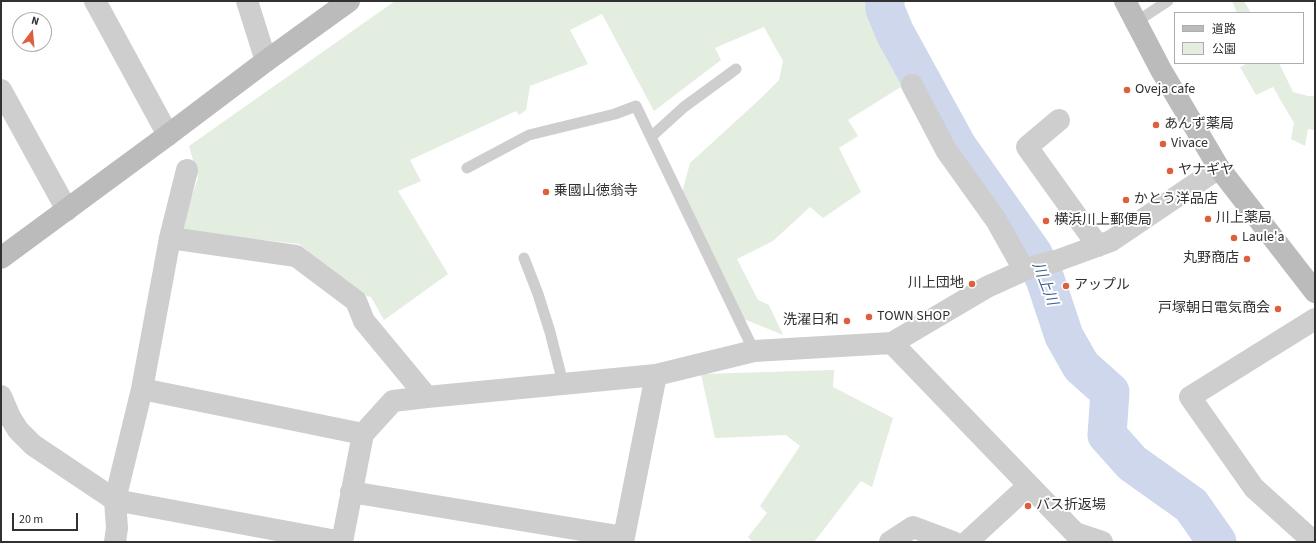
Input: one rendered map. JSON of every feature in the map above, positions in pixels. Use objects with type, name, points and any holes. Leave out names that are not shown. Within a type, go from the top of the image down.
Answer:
[{"type":"street","points":[[95,1],[168,136]]},
{"type":"street","points":[[247,1],[266,61]]},
{"type":"street","points":[[1,258],[349,1]]},
{"type":"street","points":[[1125,1],[1161,70],[1219,168],[1315,292]]},
{"type":"street","points":[[912,85],[946,150],[996,220],[1027,269]]},
{"type":"street","points":[[1,90],[67,210]]},
{"type":"street","points":[[1059,120],[1027,147],[1098,246]]},
{"type":"street","points":[[1,396],[14,424],[33,446],[114,500],[342,542],[363,434],[393,401],[656,375],[754,351],[892,343],[987,287],[1027,269],[1056,261],[1111,241],[1219,168]]},
{"type":"street","points":[[115,542],[117,528],[114,500],[142,389],[170,238],[187,170]]},
{"type":"street","points":[[170,238],[296,256],[356,301],[364,321],[427,397]]},
{"type":"street","points":[[1314,542],[1254,488],[1190,397],[1315,319]]},
{"type":"street","points":[[892,343],[1028,486],[1071,538],[1102,542]]},
{"type":"street","points":[[352,492],[624,540],[656,375]]},
{"type":"street","points":[[142,389],[363,434]]},
{"type":"street","points":[[967,542],[1028,486]]},
{"type":"street","points":[[890,542],[913,527],[953,542]]},
{"type":"lane","points":[[1136,22],[1168,1]]},
{"type":"lane","points":[[650,137],[684,107],[736,69]]},
{"type":"lane","points":[[467,168],[529,135],[615,114],[636,106],[754,351]]},
{"type":"lane","points":[[524,258],[538,294],[563,383]]},
{"type":"green space","points":[[395,1],[882,1],[885,19],[912,80],[848,120],[858,136],[839,148],[861,192],[823,218],[810,207],[773,241],[737,259],[758,300],[769,305],[783,335],[744,319],[682,193],[690,163],[779,80],[783,61],[764,27],[715,48],[721,60],[654,111],[602,14],[570,30],[588,64],[530,86],[526,110],[519,115],[516,111],[410,160],[421,181],[398,191],[448,274],[384,320],[371,297],[364,295],[299,244],[185,231],[182,224],[198,178],[189,146]]},
{"type":"green space","points":[[1232,1],[1244,1],[1250,12],[1237,12]]},
{"type":"green space","points":[[1246,64],[1279,64],[1293,92],[1308,96],[1315,96],[1315,130],[1308,129],[1305,146],[1291,139],[1294,123],[1273,87],[1256,95],[1240,67]]},
{"type":"green space","points":[[834,370],[833,387],[893,418],[872,487],[861,481],[814,542],[753,542],[748,537],[767,513],[760,506],[800,446],[786,435],[715,438],[701,374]]},
{"type":"waterway","name":"川上川","points":[[885,1],[885,9],[895,33],[957,146],[1033,254],[1045,279],[1064,336],[1081,366],[1110,392],[1107,435],[1132,463],[1191,505],[1217,542]]},
{"type":"place","name":"Oveja cafe","points":[[1127,90]]},
{"type":"place","name":"あんず薬局","points":[[1156,125]]},
{"type":"place","name":"Vivace","points":[[1163,144]]},
{"type":"place","name":"ヤナギヤ","points":[[1170,171]]},
{"type":"place","name":"乗國山徳翁寺","points":[[546,192]]},
{"type":"place","name":"かとう洋品店","points":[[1126,200]]},
{"type":"place","name":"川上薬局","points":[[1208,219]]},
{"type":"place","name":"横浜川上郵便局","points":[[1046,221]]},
{"type":"place","name":"Laule'a","points":[[1234,238]]},
{"type":"place","name":"丸野商店","points":[[1247,259]]},
{"type":"place","name":"川上団地","points":[[972,284]]},
{"type":"place","name":"アップル","points":[[1066,286]]},
{"type":"place","name":"戸塚朝日電気商会","points":[[1278,309]]},
{"type":"place","name":"TOWN SHOP","points":[[869,317]]},
{"type":"place","name":"洗濯日和","points":[[847,321]]},
{"type":"place","name":"バス折返場","points":[[1028,506]]}]
